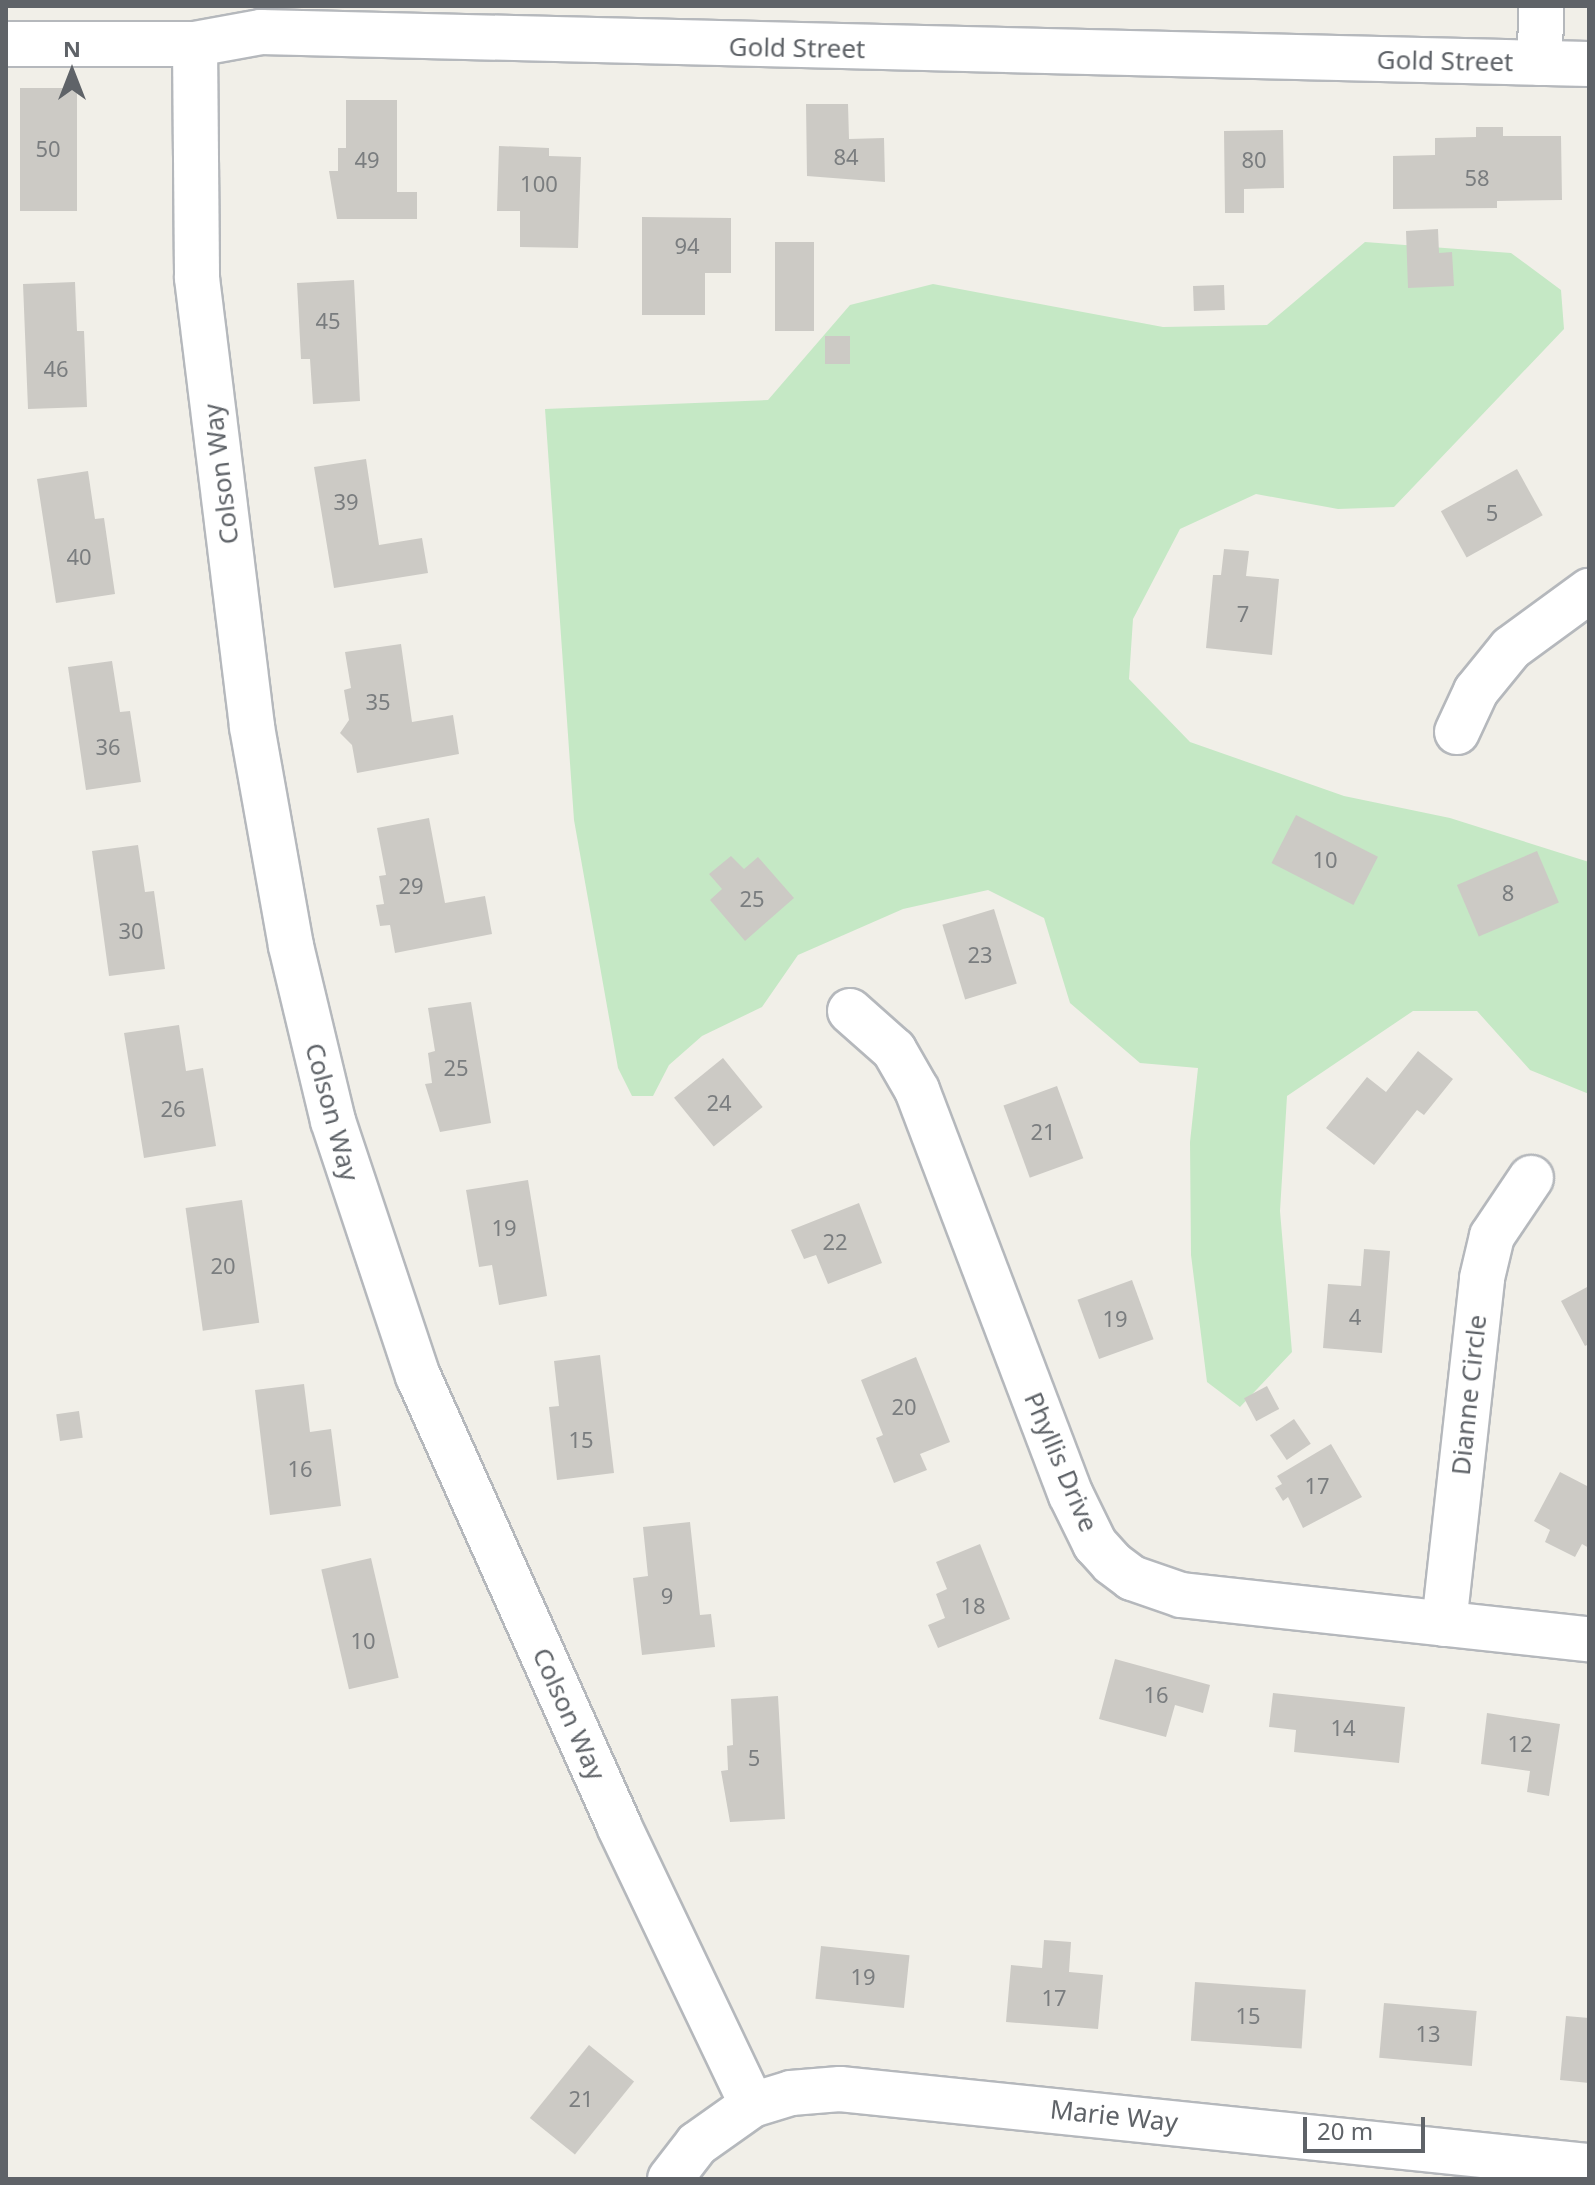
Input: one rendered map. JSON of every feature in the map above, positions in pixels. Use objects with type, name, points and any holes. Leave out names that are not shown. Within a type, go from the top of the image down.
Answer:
[{"type":"street","points":[[1540,63],[1541,6]]},
{"type":"street","name":"Gold Street","points":[[6,44],[195,44],[261,19],[1589,64]]},
{"type":"street","name":"Colson Way","points":[[195,44],[196,267],[250,711],[277,878],[333,1121],[373,1255],[418,1376],[619,1826],[752,2105]]},
{"type":"street","points":[[1457,732],[1476,691],[1511,648],[1589,591]]},
{"type":"street","name":"Phyllis Drive","points":[[850,1011],[894,1050],[917,1090],[1071,1495],[1095,1544],[1112,1563],[1132,1578],[1181,1595],[1589,1639]]},
{"type":"street","name":"Dianne Circle","points":[[1444,1624],[1482,1278],[1492,1236],[1531,1178]]},
{"type":"street","name":"Marie Way","points":[[670,2179],[697,2144],[752,2105],[791,2093],[868,2090],[1589,2166]]},
{"type":"green space","points":[[1365,242],[1511,253],[1561,290],[1564,329],[1394,507],[1338,509],[1256,494],[1180,529],[1133,619],[1129,679],[1190,742],[1344,796],[1450,818],[1589,862],[1589,1094],[1530,1070],[1477,1011],[1413,1011],[1287,1096],[1280,1211],[1292,1352],[1240,1407],[1207,1382],[1191,1255],[1190,1142],[1198,1068],[1140,1063],[1070,1003],[1044,918],[988,890],[903,909],[798,955],[762,1007],[702,1036],[669,1065],[653,1096],[632,1096],[618,1068],[574,820],[545,409],[768,400],[850,305],[933,284],[1163,327],[1267,325]]},
{"type":"building","points":[[20,88],[77,88],[77,211],[20,211]]},
{"type":"building","points":[[346,100],[397,100],[397,192],[417,192],[417,219],[337,219],[329,171],[338,171],[338,148],[346,148]]},
{"type":"building","points":[[806,104],[848,104],[849,139],[884,138],[885,182],[807,176]]},
{"type":"building","points":[[1476,127],[1503,127],[1503,136],[1561,136],[1562,200],[1497,201],[1497,208],[1393,209],[1393,156],[1435,155],[1435,138],[1476,137]]},
{"type":"building","points":[[1283,130],[1284,188],[1244,189],[1244,213],[1225,213],[1224,131]]},
{"type":"building","points":[[499,146],[549,148],[549,156],[581,157],[578,248],[520,247],[520,211],[497,211]]},
{"type":"building","points":[[642,217],[731,218],[731,273],[705,273],[705,315],[642,315]]},
{"type":"building","points":[[1438,229],[1439,253],[1452,252],[1454,286],[1408,288],[1406,231]]},
{"type":"building","points":[[775,242],[814,242],[814,331],[775,331]]},
{"type":"building","points":[[354,280],[360,401],[313,404],[310,359],[301,359],[297,283]]},
{"type":"building","points":[[75,282],[77,331],[84,331],[87,407],[28,409],[23,284]]},
{"type":"building","points":[[1224,285],[1225,310],[1194,311],[1193,286]]},
{"type":"building","points":[[825,336],[850,336],[850,364],[825,364]]},
{"type":"building","points":[[366,459],[379,545],[422,538],[428,573],[334,588],[314,467]]},
{"type":"building","points":[[1517,469],[1543,515],[1467,558],[1441,511]]},
{"type":"building","points":[[88,471],[95,519],[104,518],[115,594],[56,603],[37,479]]},
{"type":"building","points":[[1224,549],[1249,551],[1246,576],[1279,579],[1272,655],[1206,648],[1213,575],[1221,575]]},
{"type":"building","points":[[401,644],[412,722],[453,715],[459,754],[357,773],[352,745],[340,733],[349,720],[344,690],[351,688],[345,652]]},
{"type":"building","points":[[112,661],[120,712],[130,711],[141,782],[86,790],[68,667]]},
{"type":"building","points":[[1296,815],[1378,857],[1353,905],[1271,863]]},
{"type":"building","points":[[429,818],[445,903],[485,896],[492,934],[395,953],[390,925],[380,926],[376,905],[384,904],[379,876],[386,875],[377,828]]},
{"type":"building","points":[[138,845],[145,892],[154,891],[165,969],[109,976],[92,851]]},
{"type":"building","points":[[1537,851],[1559,903],[1479,937],[1457,885]]},
{"type":"building","points":[[731,856],[744,869],[758,857],[794,898],[745,941],[710,900],[722,889],[709,874]]},
{"type":"building","points":[[994,909],[1017,984],[965,999],[942,925]]},
{"type":"building","points":[[471,1002],[491,1123],[440,1132],[425,1084],[432,1083],[428,1053],[435,1051],[428,1008]]},
{"type":"building","points":[[179,1025],[186,1071],[203,1068],[216,1146],[144,1158],[124,1033]]},
{"type":"building","points":[[1418,1051],[1453,1079],[1424,1115],[1417,1110],[1374,1165],[1326,1128],[1367,1077],[1386,1092]]},
{"type":"building","points":[[723,1058],[763,1107],[714,1147],[674,1098]]},
{"type":"building","points":[[1057,1086],[1083,1158],[1030,1178],[1003,1105]]},
{"type":"building","points":[[528,1180],[547,1296],[499,1305],[492,1265],[479,1267],[466,1190]]},
{"type":"building","points":[[242,1200],[259,1323],[203,1331],[186,1208]]},
{"type":"building","points":[[859,1203],[882,1263],[828,1284],[816,1255],[804,1259],[791,1230]]},
{"type":"building","points":[[1364,1249],[1390,1251],[1382,1353],[1323,1348],[1328,1284],[1361,1286]]},
{"type":"building","points":[[1132,1280],[1154,1339],[1099,1359],[1077,1300]]},
{"type":"building","points":[[1589,1286],[1589,1344],[1585,1346],[1561,1301]]},
{"type":"building","points":[[600,1355],[614,1473],[557,1480],[549,1407],[559,1406],[554,1361]]},
{"type":"building","points":[[916,1357],[950,1442],[920,1454],[927,1470],[894,1483],[876,1438],[883,1435],[861,1380]]},
{"type":"building","points":[[304,1384],[310,1432],[331,1429],[341,1506],[270,1515],[255,1390]]},
{"type":"building","points":[[1267,1386],[1279,1409],[1256,1421],[1244,1398]]},
{"type":"building","points":[[79,1411],[83,1438],[60,1441],[56,1414]]},
{"type":"building","points":[[1294,1419],[1311,1444],[1287,1460],[1270,1435]]},
{"type":"building","points":[[1331,1444],[1362,1497],[1303,1528],[1288,1497],[1283,1501],[1275,1488],[1282,1484],[1277,1476]]},
{"type":"building","points":[[1560,1472],[1589,1487],[1589,1548],[1582,1544],[1575,1557],[1545,1542],[1550,1530],[1534,1521]]},
{"type":"building","points":[[690,1522],[700,1615],[711,1614],[715,1647],[642,1655],[633,1578],[648,1576],[643,1527]]},
{"type":"building","points":[[980,1544],[1010,1619],[938,1648],[928,1625],[945,1618],[936,1594],[947,1589],[936,1562]]},
{"type":"building","points":[[371,1558],[399,1678],[349,1689],[321,1569]]},
{"type":"building","points":[[1115,1659],[1210,1685],[1203,1713],[1175,1705],[1166,1737],[1099,1719]]},
{"type":"building","points":[[1273,1693],[1405,1707],[1399,1763],[1294,1752],[1296,1730],[1269,1727]]},
{"type":"building","points":[[778,1696],[785,1819],[730,1822],[721,1771],[728,1770],[727,1746],[733,1745],[731,1699]]},
{"type":"building","points":[[1487,1713],[1560,1724],[1549,1796],[1527,1792],[1530,1771],[1481,1764]]},
{"type":"building","points":[[1044,1940],[1071,1942],[1069,1972],[1103,1975],[1098,2029],[1006,2022],[1011,1965],[1042,1968]]},
{"type":"building","points":[[821,1946],[910,1955],[904,2008],[815,1999]]},
{"type":"building","points":[[1195,1982],[1306,1990],[1302,2049],[1191,2041]]},
{"type":"building","points":[[1384,2003],[1477,2011],[1472,2066],[1379,2058]]},
{"type":"building","points":[[1566,2016],[1589,2018],[1589,2083],[1560,2080]]},
{"type":"building","points":[[589,2045],[634,2082],[575,2155],[530,2118]]}]
